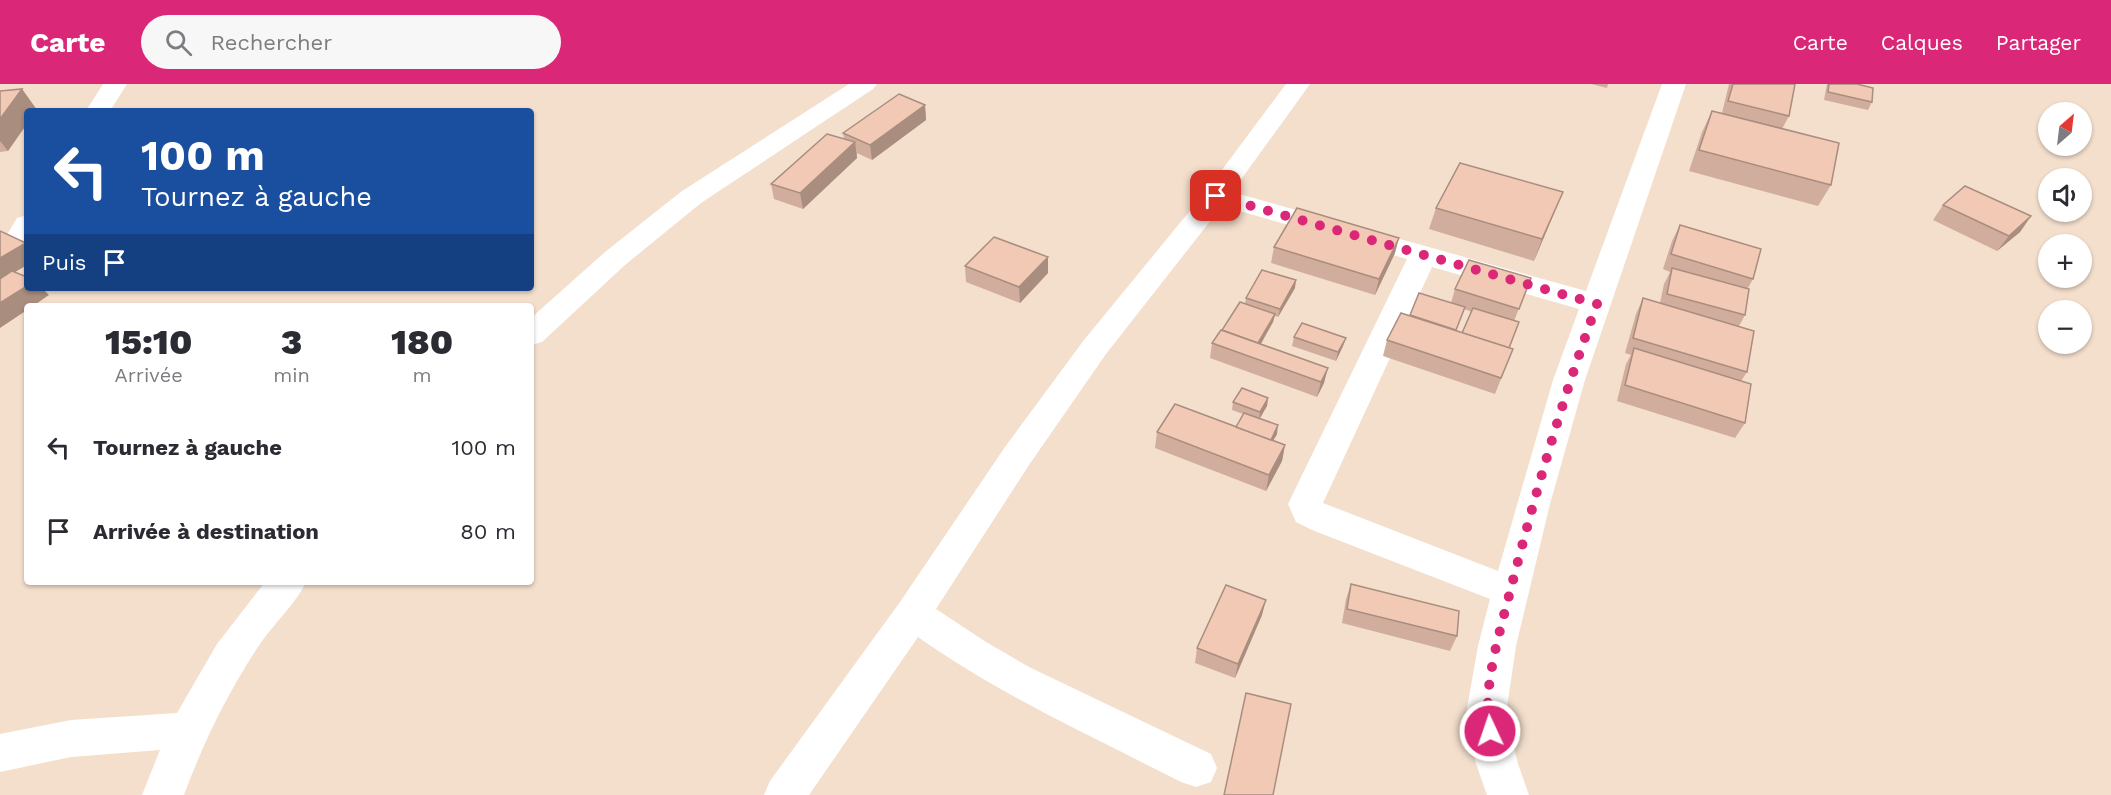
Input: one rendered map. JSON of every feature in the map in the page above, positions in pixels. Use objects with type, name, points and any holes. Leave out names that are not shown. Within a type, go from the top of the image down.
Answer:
[{"type":"street","points":[[100,108],[115,84]]},
{"type":"street","points":[[534,332],[595,274],[669,214],[744,161],[865,84]]},
{"type":"street","points":[[785,795],[913,613],[1017,456],[1095,347],[1216,196],[1298,84]]},
{"type":"street","points":[[1508,795],[1497,764],[1486,714],[1497,646],[1510,591],[1569,380],[1674,84]]},
{"type":"street","points":[[1216,196],[1597,304]]},
{"type":"street","points":[[1424,256],[1305,504],[1308,512],[1324,520],[1510,591]]},
{"type":"street","points":[[163,795],[172,768],[215,680],[267,604],[285,585]]},
{"type":"street","points":[[913,613],[972,654],[1015,679],[1196,768]]},
{"type":"street","points":[[0,753],[53,740],[92,735],[190,730]]},
{"type":"shaded area","points":[[0,84],[2111,84],[2111,795],[0,795]]},
{"type":"building","points":[[1733,84],[1795,84],[1789,116],[1728,101]]},
{"type":"building","points":[[1829,84],[1857,84],[1873,88],[1872,102],[1828,92]]},
{"type":"building","points":[[22,89],[0,119],[0,91]]},
{"type":"building","points":[[899,94],[925,105],[870,145],[843,133]]},
{"type":"building","points":[[1712,111],[1839,143],[1831,185],[1699,150]]},
{"type":"building","points":[[827,134],[855,142],[800,193],[771,184]]},
{"type":"building","points":[[1460,163],[1563,192],[1542,239],[1436,208]]},
{"type":"building","points":[[1965,186],[2031,216],[2009,236],[1943,205]]},
{"type":"building","points":[[1297,208],[1399,238],[1379,279],[1274,247]]},
{"type":"building","points":[[1680,225],[1761,249],[1753,279],[1671,254]]},
{"type":"building","points":[[0,231],[24,242],[24,244],[0,258]]},
{"type":"building","points":[[994,237],[1048,257],[1019,287],[965,266]]},
{"type":"building","points":[[1469,260],[1531,278],[1519,309],[1455,289]]},
{"type":"building","points":[[1672,268],[1749,289],[1745,315],[1667,294]]},
{"type":"building","points":[[1262,270],[1296,280],[1280,309],[1246,298]]},
{"type":"building","points":[[12,271],[24,276],[24,288],[0,303],[0,279]]},
{"type":"building","points":[[1419,293],[1465,307],[1456,330],[1410,315]]},
{"type":"building","points":[[1643,298],[1754,331],[1747,372],[1633,338]]},
{"type":"building","points":[[1240,302],[1275,314],[1258,343],[1222,330]]},
{"type":"building","points":[[1473,308],[1519,322],[1509,348],[1462,333]]},
{"type":"building","points":[[1401,313],[1513,349],[1501,378],[1387,340]]},
{"type":"building","points":[[1302,323],[1346,338],[1338,352],[1294,337]]},
{"type":"building","points":[[1221,330],[1328,368],[1321,382],[1212,343]]},
{"type":"building","points":[[1634,348],[1751,384],[1745,423],[1625,385]]},
{"type":"building","points":[[1242,388],[1268,398],[1260,412],[1233,402]]},
{"type":"building","points":[[1175,404],[1285,445],[1269,475],[1157,432]]},
{"type":"building","points":[[1244,413],[1278,425],[1271,440],[1236,427]]},
{"type":"building","points":[[1351,584],[1459,611],[1457,636],[1347,609]]},
{"type":"building","points":[[1226,585],[1266,600],[1238,664],[1197,648]]},
{"type":"building","points":[[1246,693],[1291,704],[1273,795],[1224,795]]},
{"type":"route","points":[[1216,196],[1597,304],[1569,380],[1533,504],[1506,609],[1497,646],[1486,714],[1490,731]]}]
